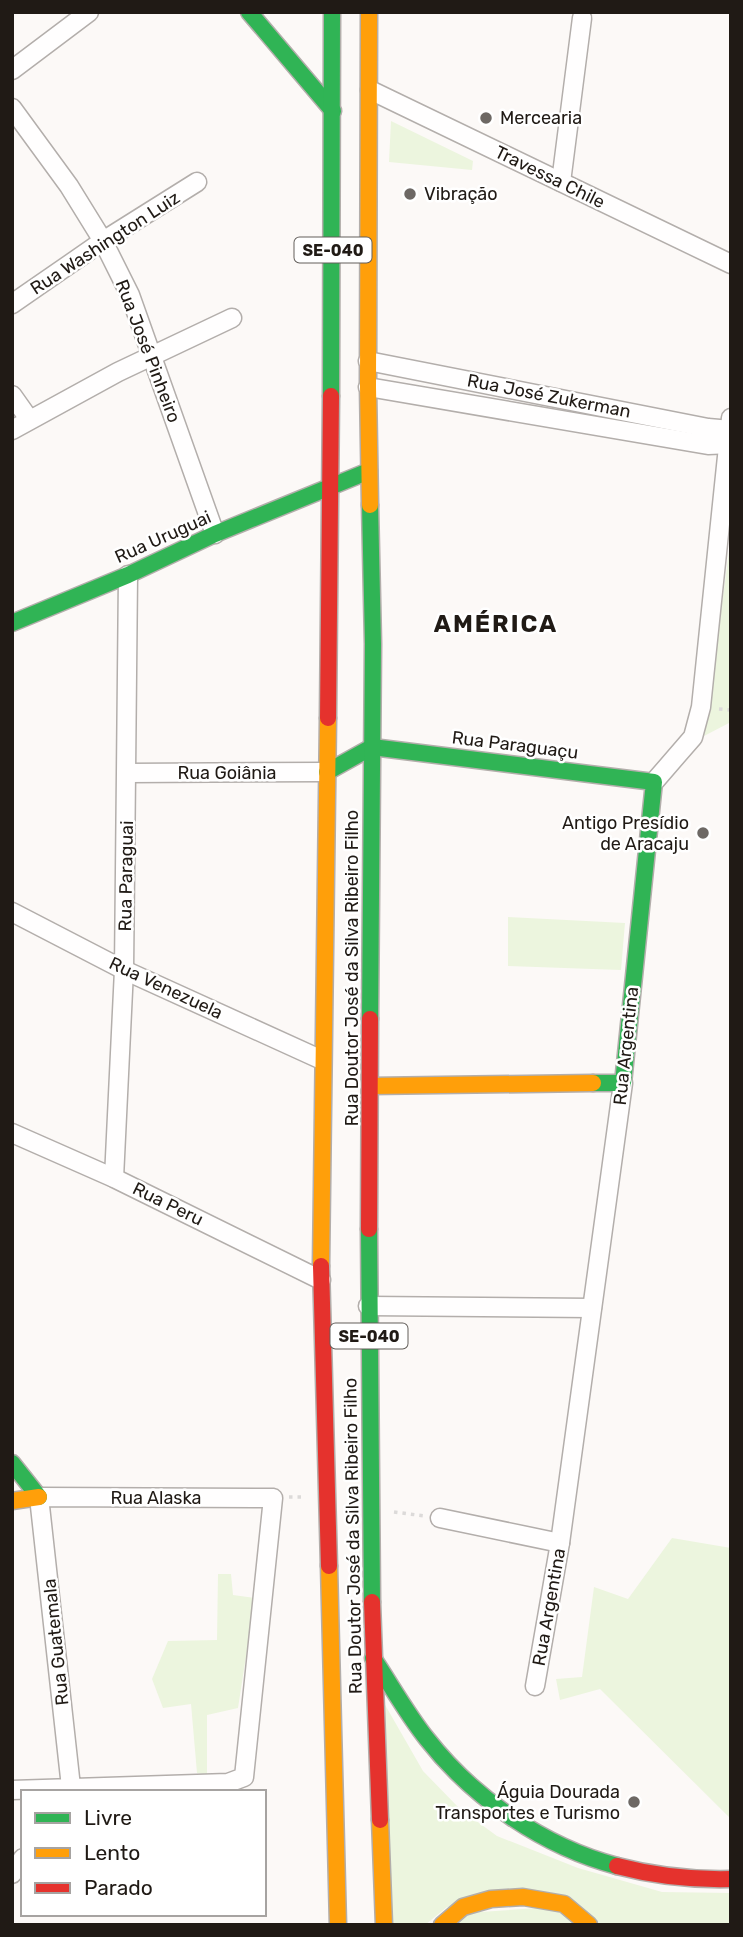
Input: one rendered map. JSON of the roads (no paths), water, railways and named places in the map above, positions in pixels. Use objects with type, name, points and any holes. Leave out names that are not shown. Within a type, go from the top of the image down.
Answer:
[{"type":"main road","points":[[249,12],[333,111]]},
{"type":"main road","name":"Rua Doutor José da Silva Ribeiro Filho","points":[[332,12],[330,488],[321,1280],[338,1925]]},
{"type":"main road","name":"Rua Doutor José da Silva Ribeiro Filho","points":[[369,12],[368,387],[373,644],[368,1306],[373,1658],[384,1925]]},
{"type":"main road","name":"Rua Uruguai","points":[[12,623],[128,575],[215,534],[369,471]]},
{"type":"main road","points":[[327,772],[372,747]]},
{"type":"main road","name":"Rua Paraguaçu","points":[[372,747],[654,782]]},
{"type":"main road","name":"Rua Argentina","points":[[623,1083],[654,782]]},
{"type":"main road","points":[[370,1086],[623,1083]]},
{"type":"main road","points":[[12,1463],[39,1497]]},
{"type":"main road","points":[[12,1501],[39,1497]]},
{"type":"main road","points":[[373,1658],[431,1745],[449,1766],[486,1798],[549,1840],[603,1862],[669,1878],[699,1881],[731,1879]]},
{"type":"main road","points":[[442,1925],[463,1907],[491,1899],[523,1897],[564,1904],[589,1925]]},
{"type":"street","points":[[12,70],[89,12]]},
{"type":"street","points":[[561,182],[582,18]]},
{"type":"street","name":"Travessa Chile","points":[[370,90],[731,264]]},
{"type":"street","name":"Rua José Pinheiro","points":[[12,108],[69,186],[103,242],[130,295],[215,534]]},
{"type":"street","name":"Rua Washington Luiz","points":[[12,304],[197,183]]},
{"type":"street","points":[[12,430],[150,355],[232,318]]},
{"type":"street","name":"Rua José Zukerman","points":[[368,361],[730,433]]},
{"type":"street","name":"Rua José Zukerman","points":[[368,387],[708,445],[730,433]]},
{"type":"street","points":[[12,395],[29,419]]},
{"type":"street","points":[[654,782],[693,737],[701,707],[730,433]]},
{"type":"street","name":"Rua Paraguai","points":[[114,1178],[124,970],[128,575]]},
{"type":"street","name":"Rua Goiânia","points":[[127,774],[327,772]]},
{"type":"street","name":"Rua Venezuela","points":[[12,912],[124,970],[323,1060]]},
{"type":"street","name":"Rua Argentina","points":[[535,1686],[560,1543],[623,1083]]},
{"type":"street","name":"Rua Peru","points":[[12,1133],[114,1178],[321,1280]]},
{"type":"street","points":[[368,1306],[592,1308]]},
{"type":"street","name":"Rua Alaska","points":[[39,1497],[272,1497],[246,1771],[243,1777],[228,1783],[69,1790]]},
{"type":"street","name":"Rua Guatemala","points":[[39,1497],[69,1790]]},
{"type":"street","points":[[440,1518],[560,1543]]},
{"type":"street","points":[[12,1790],[69,1790]]},
{"type":"place","name":"Mercearia","points":[[486,118]]},
{"type":"place","name":"Vibração","points":[[410,194]]},
{"type":"place","name":"Antigo Presídio de Aracaju","points":[[703,833]]},
{"type":"place","name":"Águia Dourada Transportes e Turismo","points":[[634,1802]]},
{"type":"district","name":"AMÉRICA","points":[[496,624]]}]
